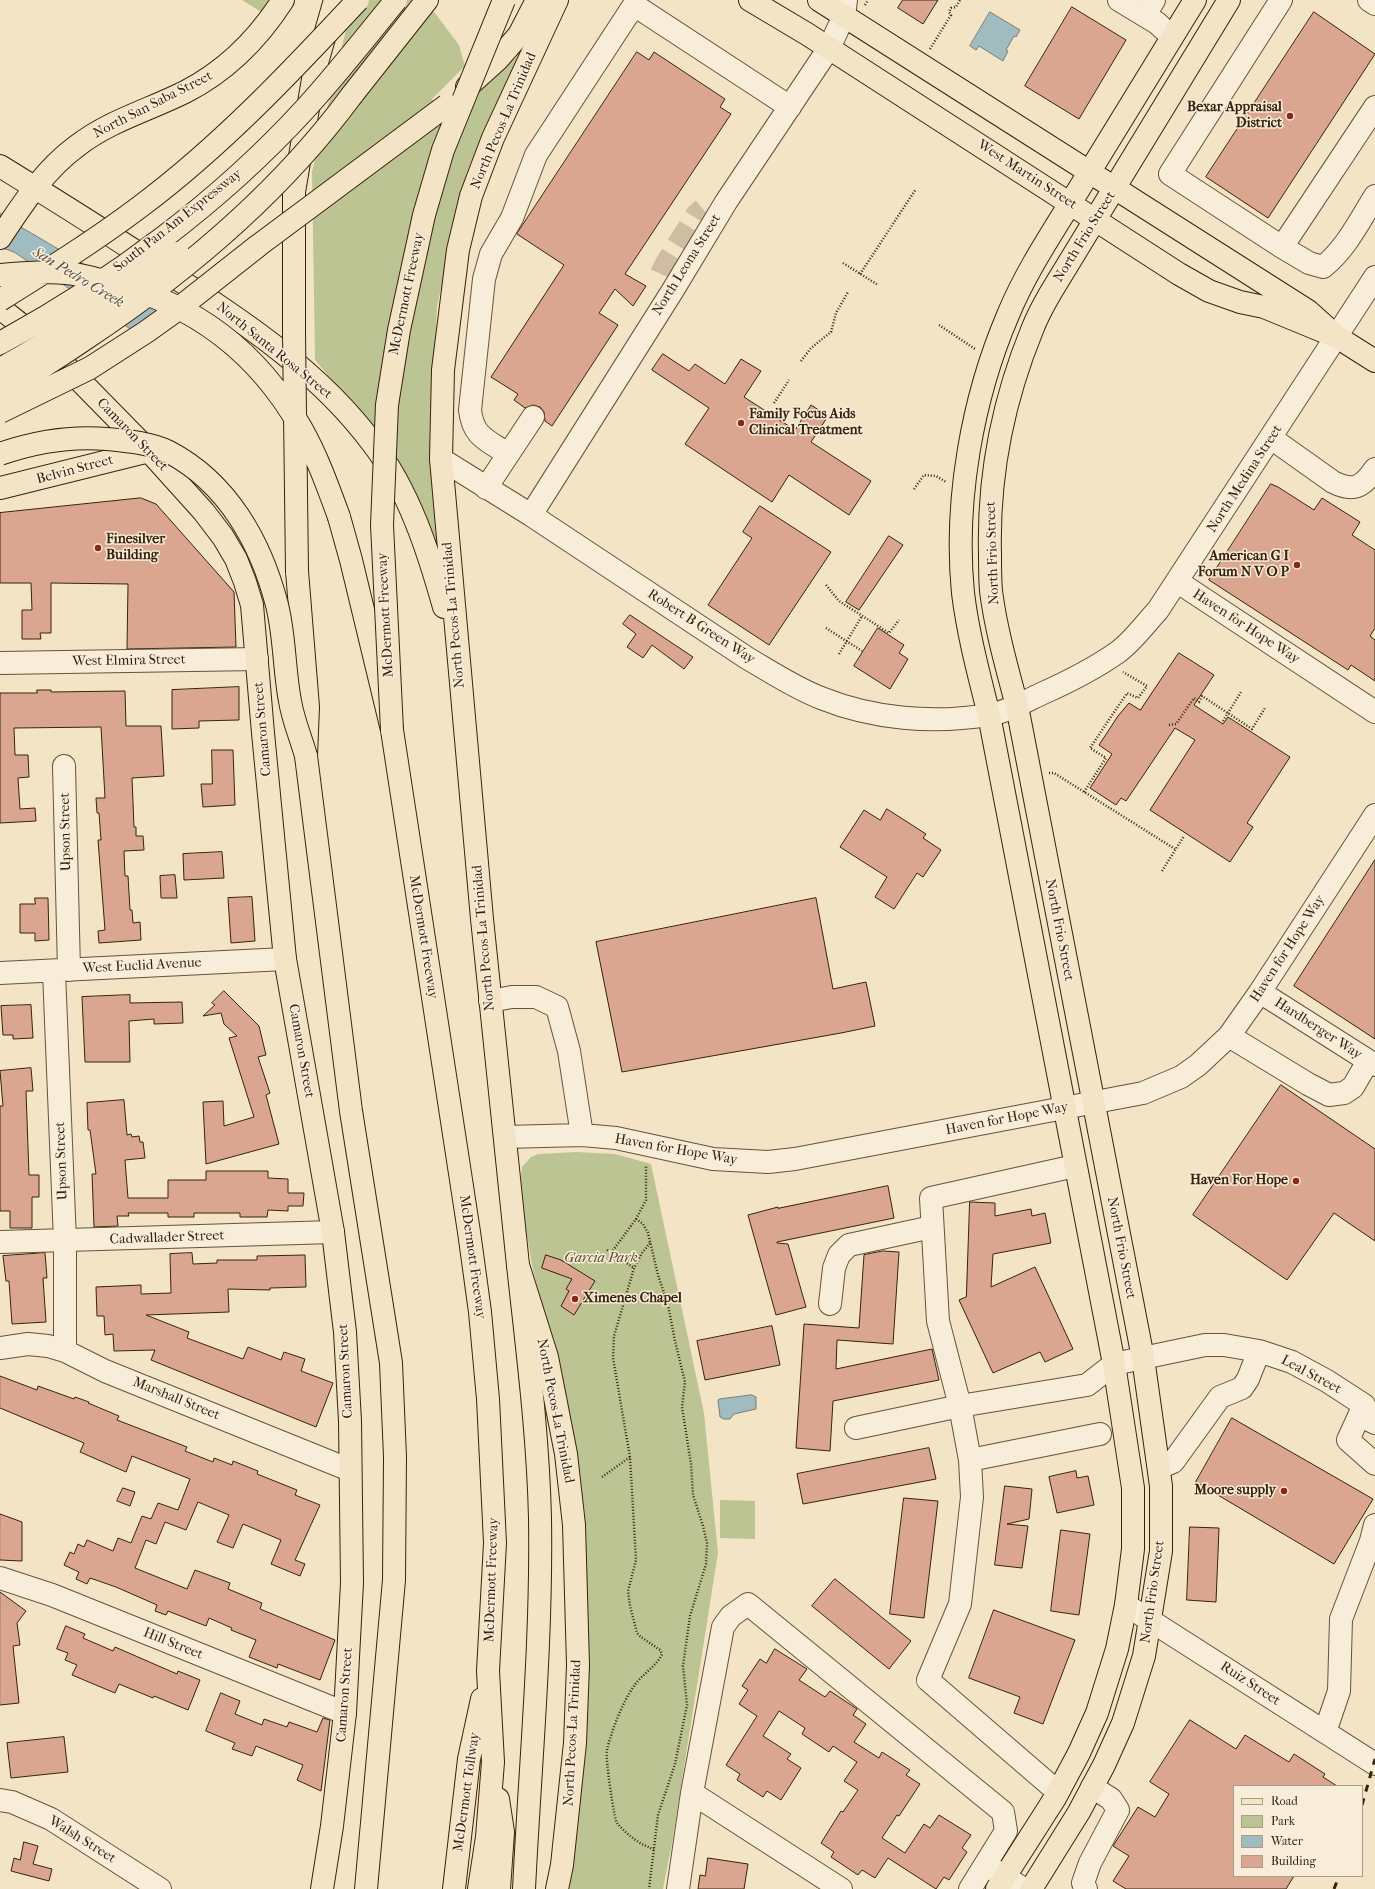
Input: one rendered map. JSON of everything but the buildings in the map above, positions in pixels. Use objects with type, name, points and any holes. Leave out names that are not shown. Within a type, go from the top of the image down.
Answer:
[{"type":"main road","name":"North San Saba Street","points":[[0,238],[20,207],[51,168],[77,146],[106,126],[186,91],[232,62],[253,40],[283,0]]},
{"type":"main road","points":[[306,756],[308,707],[297,571],[294,192],[314,73],[335,0]]},
{"type":"main road","points":[[0,300],[76,253],[141,206],[193,164],[245,117],[358,0]]},
{"type":"main road","name":"South Pan Am Expressway","points":[[0,343],[31,326],[131,260],[228,184],[305,109],[341,68],[396,0]]},
{"type":"main road","name":"South Pan Am Expressway","points":[[0,392],[129,310],[228,231],[327,130],[352,95],[427,0]]},
{"type":"main road","name":"McDermott Freeway","points":[[479,1889],[487,1837],[493,1762],[488,1671],[495,1543],[488,1399],[480,1312],[469,1232],[442,1064],[392,730],[382,525],[387,405],[398,330],[424,215],[443,150],[504,0]]},
{"type":"main road","points":[[0,412],[90,368],[146,332],[174,312],[265,240],[447,105],[498,59],[519,35],[537,0]]},
{"type":"main road","name":"North Pecos-La Trinidad","points":[[557,0],[493,138],[477,182],[458,250],[443,370],[441,459],[458,668],[490,1001],[518,1265],[547,1357],[566,1454],[574,1525],[578,1665],[575,1735],[570,1796],[558,1889]]},
{"type":"main road","name":"West Martin Street","points":[[750,0],[773,12],[1179,274],[1209,291],[1240,302],[1264,307],[1337,337]]},
{"type":"main road","name":"West Martin Street","points":[[819,0],[845,8],[1090,172],[1308,311],[1337,337],[1375,361]]},
{"type":"main road","name":"North Frio Street","points":[[1001,1883],[1058,1792],[1079,1753],[1097,1713],[1117,1649],[1126,1605],[1133,1549],[1133,1488],[1114,1364],[989,715],[972,642],[963,593],[961,521],[963,487],[970,440],[994,352],[1008,314],[1033,266],[1195,0]]},
{"type":"main road","name":"North Frio Street","points":[[1031,1889],[1079,1812],[1123,1723],[1144,1656],[1150,1620],[1161,1551],[1161,1486],[1143,1358],[1092,1103],[1016,706],[999,637],[991,590],[989,522],[991,490],[997,446],[1020,360],[1032,329],[1051,292],[1229,0]]},
{"type":"main road","name":"South Pan Am Expressway","points":[[0,369],[36,349],[104,305],[199,238],[282,164],[352,95]]},
{"type":"main road","name":"North Santa Rosa Street","points":[[0,166],[97,226],[233,315],[326,390],[357,424],[386,463],[412,513],[433,568],[451,629],[458,668]]},
{"type":"main road","points":[[0,275],[33,272],[68,273],[136,289],[172,303],[220,333],[261,371],[282,398],[301,428],[315,454],[330,492],[351,560],[392,730]]},
{"type":"main road","name":"Camaron Street","points":[[0,308],[39,339],[149,451],[214,524],[236,559],[252,605],[263,741],[285,959],[333,1232],[345,1332],[350,1421],[352,1583],[345,1713],[332,1826],[322,1889]]},
{"type":"main road","points":[[0,454],[36,444],[77,437],[124,440],[168,452],[205,476],[218,489],[242,519],[250,535],[278,608],[290,702],[306,756],[351,1111],[391,1363],[395,1457],[394,1580],[367,1888]]},
{"type":"main road","name":"Belvin Street","points":[[0,488],[149,451]]},
{"type":"main road","points":[[518,1265],[537,1436],[540,1519],[539,1611],[524,1889]]},
{"type":"main road","name":"McDermott Tollway","points":[[454,1889],[469,1759],[488,1671]]},
{"type":"main road","points":[[493,1762],[503,1832],[499,1889]]},
{"type":"street","points":[[1119,0],[1150,8],[1157,23],[1172,37]]},
{"type":"street","points":[[1281,0],[1170,174],[1282,247],[1309,263],[1323,267],[1334,259],[1343,247],[1375,196]]},
{"type":"street","points":[[1369,0],[1375,4]]},
{"type":"street","points":[[508,454],[480,436],[472,423],[470,410],[484,279],[491,254],[512,218],[536,154],[634,5],[790,107]]},
{"type":"street","name":"North Leona Street","points":[[531,516],[667,282],[726,202],[829,48],[845,8]]},
{"type":"street","points":[[1282,247],[1375,107]]},
{"type":"street","points":[[703,209],[726,202]]},
{"type":"street","points":[[455,276],[484,279]]},
{"type":"street","name":"North Medina Street","points":[[989,715],[1016,706],[1072,680],[1119,651],[1158,610],[1178,582],[1375,277]]},
{"type":"street","points":[[486,488],[533,417]]},
{"type":"street","points":[[1271,438],[1333,482],[1343,487],[1354,488],[1362,484],[1375,469]]},
{"type":"street","name":"Robert B Green Way","points":[[441,459],[531,516],[747,658],[782,679],[820,698],[875,714],[903,717],[940,720],[989,715]]},
{"type":"street","name":"Haven for Hope Way","points":[[1178,582],[1375,712]]},
{"type":"street","name":"West Elmira Street","points":[[0,663],[257,659]]},
{"type":"street","name":"Upson Street","points":[[64,766],[62,971],[65,1351]]},
{"type":"street","name":"Haven for Hope Way","points":[[505,1137],[582,1135],[616,1138],[713,1159],[768,1162],[795,1159],[1143,1093],[1181,1077],[1198,1065],[1229,1036],[1260,992],[1375,815]]},
{"type":"street","name":"West Euclid Avenue","points":[[0,973],[285,959]]},
{"type":"street","name":"Hardberger Way","points":[[1260,992],[1372,1063]]},
{"type":"street","points":[[490,1001],[512,997],[536,997],[557,1007],[569,1051],[582,1135]]},
{"type":"street","points":[[1229,1036],[1329,1095],[1344,1093],[1353,1087],[1372,1063]]},
{"type":"street","points":[[1058,1792],[928,1680],[960,1604],[972,1497],[970,1460],[960,1406],[938,1321],[932,1227],[932,1198],[1075,1166]]},
{"type":"street","points":[[830,1304],[834,1268],[838,1255],[850,1245],[932,1227]]},
{"type":"street","name":"Cadwallader Street","points":[[0,1242],[65,1242],[333,1232]]},
{"type":"street","name":"Marshall Street","points":[[0,1348],[28,1344],[48,1346],[65,1351],[105,1371],[350,1470]]},
{"type":"street","name":"Leal Street","points":[[1114,1364],[1206,1344],[1224,1345],[1259,1351],[1292,1362],[1327,1380],[1371,1411]]},
{"type":"street","points":[[1159,1468],[1173,1462],[1220,1397],[1242,1388],[1248,1378],[1259,1351]]},
{"type":"street","points":[[856,1428],[960,1406],[1086,1385],[1114,1364]]},
{"type":"street","points":[[1371,1411],[1348,1440],[1375,1464]]},
{"type":"street","points":[[970,1460],[1100,1434]]},
{"type":"street","points":[[1325,1732],[1339,1691],[1341,1619],[1372,1541],[1375,1525]]},
{"type":"street","name":"Hill Street","points":[[0,1578],[52,1595],[345,1713]]},
{"type":"street","points":[[678,1889],[692,1793],[723,1627],[731,1616],[748,1604],[1003,1812],[1006,1831],[970,1889]]},
{"type":"street","name":"Ruiz Street","points":[[1126,1605],[1375,1764]]},
{"type":"street","points":[[1086,1889],[1083,1883],[1090,1863],[1118,1810],[1111,1799],[1092,1787]]},
{"type":"street","points":[[692,1793],[841,1889]]},
{"type":"street","name":"Walsh Street","points":[[0,1800],[12,1802],[51,1819],[160,1889]]},
{"type":"street","points":[[986,1865],[1001,1883],[1024,1889]]},
{"type":"path","points":[[928,50],[951,15],[949,12],[951,8],[956,8],[960,0]]},
{"type":"path","points":[[860,274],[916,188]]},
{"type":"path","points":[[843,263],[878,285]]},
{"type":"path","points":[[801,361],[811,348],[831,332],[836,313],[848,292]]},
{"type":"path","points":[[939,325],[979,350]]},
{"type":"path","points":[[774,403],[789,380]]},
{"type":"path","points":[[914,489],[924,476],[931,475],[946,482],[951,487]]},
{"type":"path","points":[[826,586],[838,601],[889,633],[899,620]]},
{"type":"path","points":[[839,654],[862,616]]},
{"type":"path","points":[[826,628],[862,651]]},
{"type":"path","points":[[1084,792],[1106,758],[1090,748],[1127,693],[1138,698],[1147,686],[1123,672]]},
{"type":"path","points":[[1223,721],[1241,692]]},
{"type":"path","points":[[1169,725],[1176,724],[1194,698],[1199,702],[1202,696],[1252,728],[1265,708]]},
{"type":"path","points":[[1046,773],[1054,774],[1175,849]]},
{"type":"path","points":[[1162,872],[1184,836]]},
{"type":"path","points":[[611,1253],[636,1219],[646,1200],[646,1165]]},
{"type":"path","points":[[636,1219],[643,1224],[648,1233],[668,1305],[685,1382],[682,1407],[692,1464],[693,1495],[707,1543],[706,1564],[690,1616],[684,1653],[683,1666],[688,1705],[675,1764],[658,1815],[649,1889]]},
{"type":"path","points":[[650,1243],[642,1253],[634,1268],[614,1336],[613,1358],[630,1457],[636,1560],[628,1591],[630,1606],[637,1633],[641,1638],[660,1650],[662,1654],[659,1660],[634,1685],[623,1706],[606,1752],[616,1821],[632,1838],[654,1849]]},
{"type":"path","points":[[606,1250],[634,1268]]},
{"type":"path","points":[[602,1477],[630,1457]]},
{"type":"green space","points":[[242,0],[269,0],[261,12]]},
{"type":"green space","points":[[353,0],[425,0],[459,45],[465,66],[432,99],[446,118],[516,58],[520,51],[526,57],[462,197],[437,306],[431,436],[443,561],[355,407],[315,360],[312,172]]},
{"type":"green space","name":"Garcia Park","points":[[576,1152],[615,1154],[651,1164],[704,1413],[718,1553],[672,1843],[663,1889],[569,1889],[585,1748],[557,1366],[533,1270],[526,1230],[521,1177],[522,1167],[531,1157],[538,1154]]},
{"type":"green space","points":[[720,1500],[755,1501],[755,1539],[720,1538]]},
{"type":"water","points":[[990,12],[1020,30],[1016,37],[1014,36],[1006,50],[1008,51],[1003,61],[979,46],[976,50],[970,46]]},
{"type":"water","name":"San Pedro Creek","points":[[0,213],[2,216],[169,314],[141,336],[14,252],[0,247]]},
{"type":"water","points":[[752,1395],[756,1397],[756,1409],[734,1414],[730,1419],[720,1417],[718,1400]]},
{"type":"tunnel","points":[[661,274],[665,265],[697,214],[703,209]]},
{"type":"railway","points":[[1363,1801],[1375,1759]]},
{"type":"railway","points":[[1334,1889],[1339,1877]]},
{"type":"place","name":"Bexar Appraisal District","points":[[1290,116]]},
{"type":"place","name":"Family Focus Aids Clinical Treatment","points":[[741,423]]},
{"type":"place","name":"Finesilver Building","points":[[98,548]]},
{"type":"place","name":"American G I Forum N V O P","points":[[1297,565]]},
{"type":"place","name":"Haven For Hope","points":[[1296,1181]]},
{"type":"place","name":"Ximenes Chapel","points":[[575,1299]]},
{"type":"place","name":"Moore supply","points":[[1284,1491]]}]
